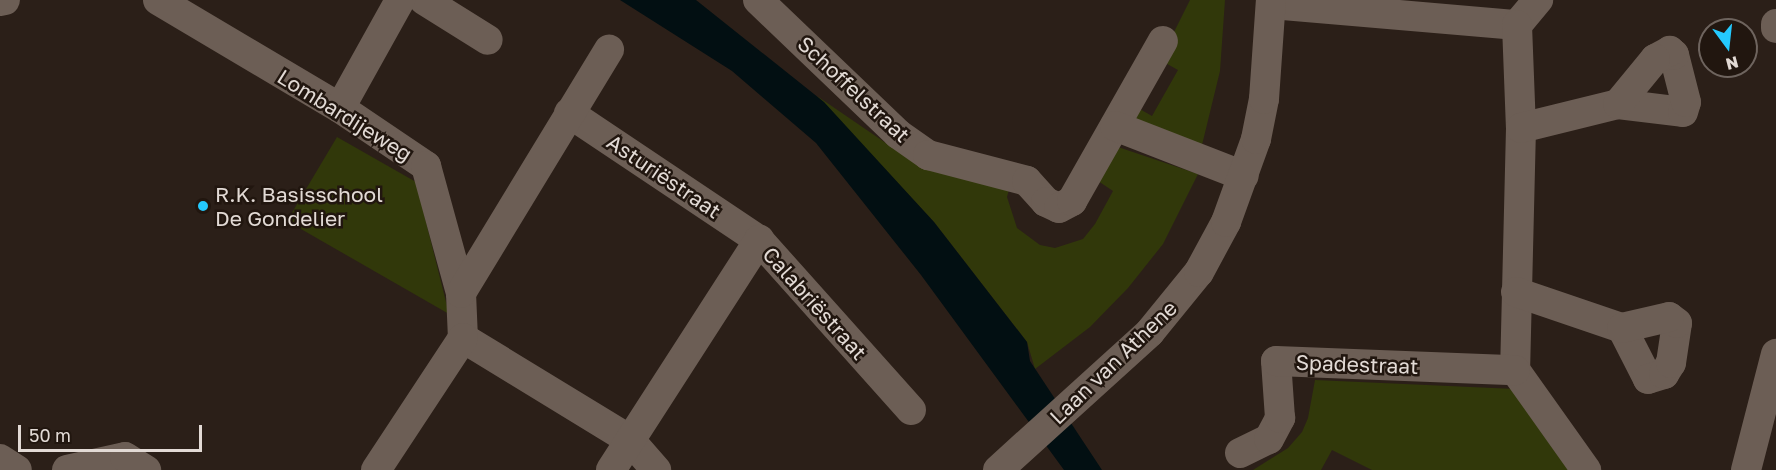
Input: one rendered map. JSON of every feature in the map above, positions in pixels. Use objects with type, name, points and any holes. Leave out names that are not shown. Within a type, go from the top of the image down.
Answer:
[{"type":"street","points":[[0,1],[5,0]]},
{"type":"street","name":"Lombardijeweg","points":[[158,0],[339,108],[426,166],[461,293],[463,338]]},
{"type":"street","points":[[339,108],[400,0]]},
{"type":"street","points":[[424,0],[488,40]]},
{"type":"street","name":"Schoffelstraat","points":[[758,0],[913,144],[928,155],[1027,181],[1046,202],[1059,208],[1072,201],[1163,41]]},
{"type":"street","points":[[1538,0],[1516,26],[1521,128],[1515,370],[1586,470]]},
{"type":"street","points":[[1271,2],[1516,26]]},
{"type":"street","name":"Laan van Athene","points":[[998,470],[1067,409],[1174,306],[1215,243],[1244,176],[1264,99],[1271,2]]},
{"type":"street","points":[[461,293],[609,50]]},
{"type":"street","points":[[1521,128],[1618,104]]},
{"type":"street","name":"Asturiëstraat","points":[[569,113],[759,240]]},
{"type":"street","points":[[1115,126],[1244,176]]},
{"type":"street","name":"Calabriëstraat","points":[[611,470],[759,240],[911,410]]},
{"type":"street","points":[[1516,292],[1622,328]]},
{"type":"street","points":[[376,470],[463,338],[630,440],[656,470]]},
{"type":"street","points":[[1746,470],[1776,354]]},
{"type":"street","name":"Spadestraat","points":[[1240,453],[1269,439],[1280,418],[1276,361],[1515,370]]},
{"type":"street","points":[[67,470],[125,457],[146,470]]},
{"type":"street","points":[[0,459],[17,470]]},
{"type":"green space","points":[[1190,0],[1225,0],[1220,71],[1202,145],[1132,120],[1138,108],[1152,116],[1178,70],[1160,60]]},
{"type":"green space","points":[[817,96],[918,165],[1010,186],[1007,197],[1017,228],[1040,245],[1055,248],[1083,239],[1095,224],[1113,191],[1098,181],[1118,147],[1198,174],[1163,244],[1128,288],[1090,327],[1035,369],[1027,342],[934,222]]},
{"type":"green space","points":[[337,137],[416,182],[449,314],[287,221]]},
{"type":"green space","points":[[1315,380],[1515,389],[1574,470],[1372,470],[1332,450],[1321,470],[1253,470],[1288,448],[1302,432],[1308,418]]},
{"type":"shaded area","points":[[620,0],[696,0],[824,102],[934,222],[1027,342],[1030,361],[1102,470],[1064,470],[921,275],[816,143],[732,71]]},
{"type":"place","name":"R.K. Basisschool De Gondelier","points":[[203,206]]}]
